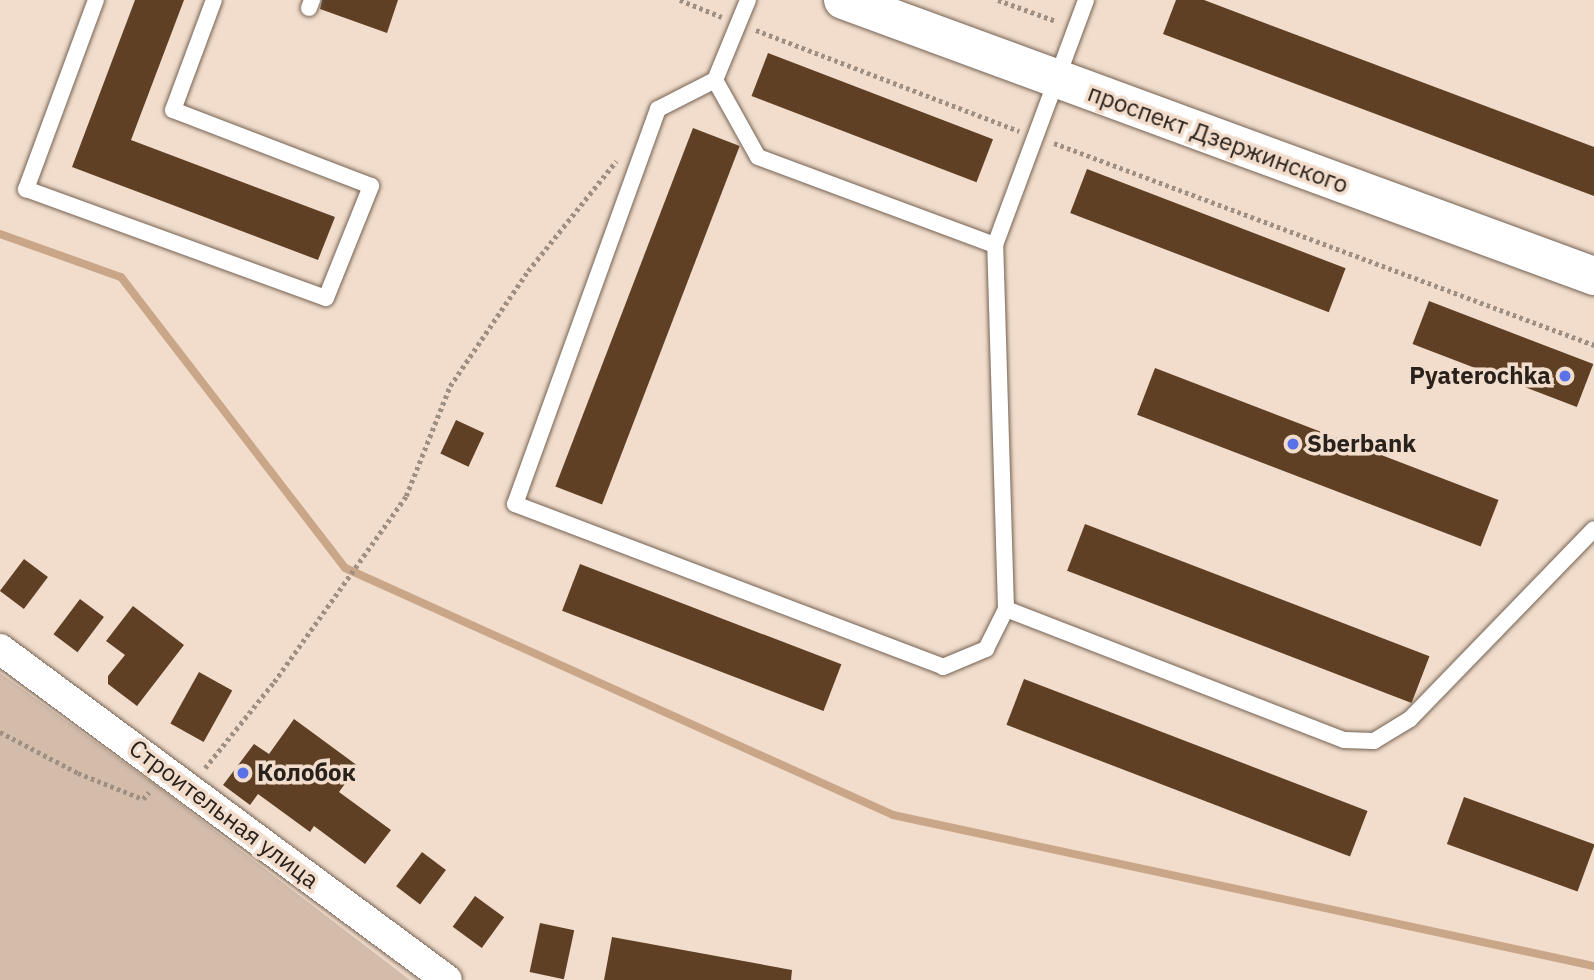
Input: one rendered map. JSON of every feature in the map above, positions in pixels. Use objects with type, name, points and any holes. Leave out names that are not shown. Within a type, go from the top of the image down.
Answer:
[{"type":"street","name":"проспект Дзержинского","points":[[842,0],[1594,276]]},
{"type":"street","name":"Строительная улица","points":[[0,649],[447,980]]},
{"type":"lane","points":[[96,0],[26,188],[326,298],[372,186],[173,110],[214,0]]},
{"type":"lane","points":[[748,0],[715,80],[658,109],[514,503],[943,667],[986,649],[1006,609],[995,245],[1054,79],[1086,0]]},
{"type":"lane","points":[[715,80],[758,157],[995,245]]},
{"type":"lane","points":[[1006,609],[1344,740],[1374,740],[1410,719],[1594,529]]},
{"type":"path","points":[[680,0],[1034,136],[1594,345]]},
{"type":"path","points":[[998,0],[1075,28]]},
{"type":"path","points":[[0,732],[78,773],[143,799],[177,780],[366,555],[406,496],[450,386],[528,271],[624,152]]},
{"type":"shaded area","points":[[0,673],[155,785],[410,980],[0,980]]},
{"type":"building","points":[[135,0],[184,0],[131,140],[335,217],[318,260],[72,167]]},
{"type":"building","points":[[322,0],[398,0],[387,33],[320,9]]},
{"type":"building","points":[[1176,0],[1204,0],[1594,147],[1594,196],[1163,34]]},
{"type":"building","points":[[768,53],[993,139],[977,182],[752,96]]},
{"type":"building","points":[[693,128],[740,146],[602,504],[555,486]]},
{"type":"building","points":[[1087,169],[1346,268],[1329,312],[1070,213]]},
{"type":"building","points":[[1429,301],[1593,364],[1577,407],[1413,344]]},
{"type":"building","points":[[1155,368],[1499,500],[1481,547],[1137,415]]},
{"type":"building","points":[[456,420],[484,433],[468,467],[440,454]]},
{"type":"building","points":[[1085,524],[1429,656],[1412,703],[1067,571]]},
{"type":"building","points":[[24,559],[48,577],[24,609],[0,591]]},
{"type":"building","points":[[580,564],[841,664],[823,711],[562,611]]},
{"type":"building","points":[[80,599],[104,617],[77,652],[54,634]]},
{"type":"building","points":[[133,606],[184,645],[137,706],[108,684],[108,676],[125,655],[106,641]]},
{"type":"building","points":[[199,672],[232,690],[204,742],[170,724]]},
{"type":"building","points":[[1024,679],[1368,811],[1350,857],[1006,725]]},
{"type":"building","points":[[294,719],[358,766],[339,792],[391,830],[365,864],[314,826],[310,832],[258,794],[250,805],[223,785],[254,744],[269,754]]},
{"type":"building","points":[[1464,797],[1594,844],[1578,892],[1447,844]]},
{"type":"building","points":[[422,852],[446,870],[420,904],[396,886]]},
{"type":"building","points":[[475,896],[504,917],[482,948],[453,927]]},
{"type":"building","points":[[540,923],[574,930],[564,979],[530,972]]},
{"type":"building","points":[[612,937],[792,970],[791,980],[604,980]]},
{"type":"waterway","points":[[0,234],[121,277],[345,568],[893,815],[1594,966]]},
{"type":"place","name":"Pyaterochka","points":[[1565,376]]},
{"type":"place","name":"Sberbank","points":[[1293,444]]},
{"type":"place","name":"Колобок","points":[[243,773]]}]
